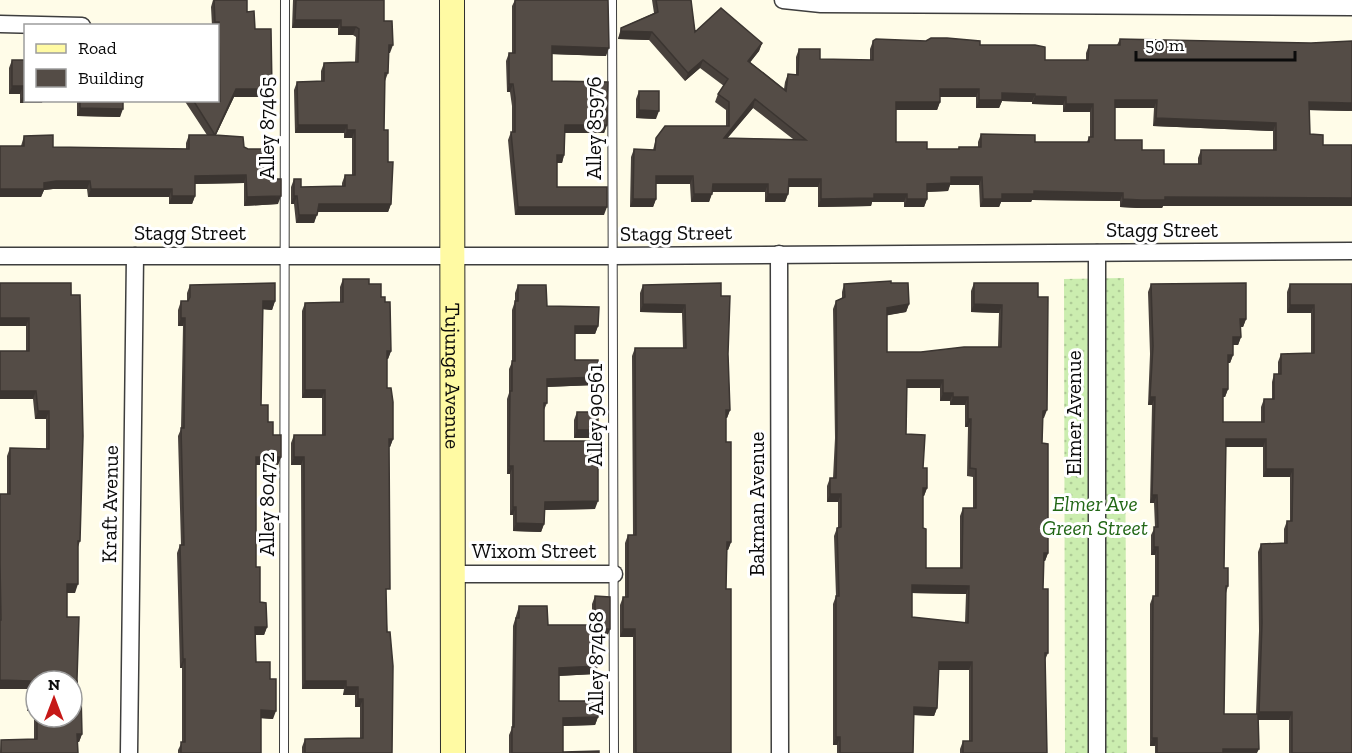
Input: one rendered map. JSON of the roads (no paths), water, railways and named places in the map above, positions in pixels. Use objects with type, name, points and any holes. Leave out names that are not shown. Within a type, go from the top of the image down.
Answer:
[{"type":"street","name":"Tujunga Avenue","points":[[452,0],[453,753]]},
{"type":"street","points":[[783,0],[821,4],[1352,7]]},
{"type":"street","points":[[0,24],[24,25]]},
{"type":"street","name":"Stagg Street","points":[[0,256],[612,256],[1352,252]]},
{"type":"street","name":"Elmer Avenue","points":[[1097,253],[1097,753]]},
{"type":"street","name":"Bakman Avenue","points":[[779,254],[780,753]]},
{"type":"street","name":"Kraft Avenue","points":[[129,753],[135,256]]},
{"type":"street","name":"Wixom Street","points":[[453,574],[614,574]]},
{"type":"lane","name":"Alley 87465","points":[[285,0],[286,256]]},
{"type":"lane","name":"Alley 85976","points":[[612,0],[612,256]]},
{"type":"lane","name":"Alley 80472","points":[[284,753],[286,256]]},
{"type":"lane","name":"Alley 90561","points":[[612,256],[614,574]]},
{"type":"lane","name":"Alley 87468","points":[[614,574],[614,753]]},
{"type":"park label","name":"Elmer Ave Green Street","points":[[1095,516]]}]
